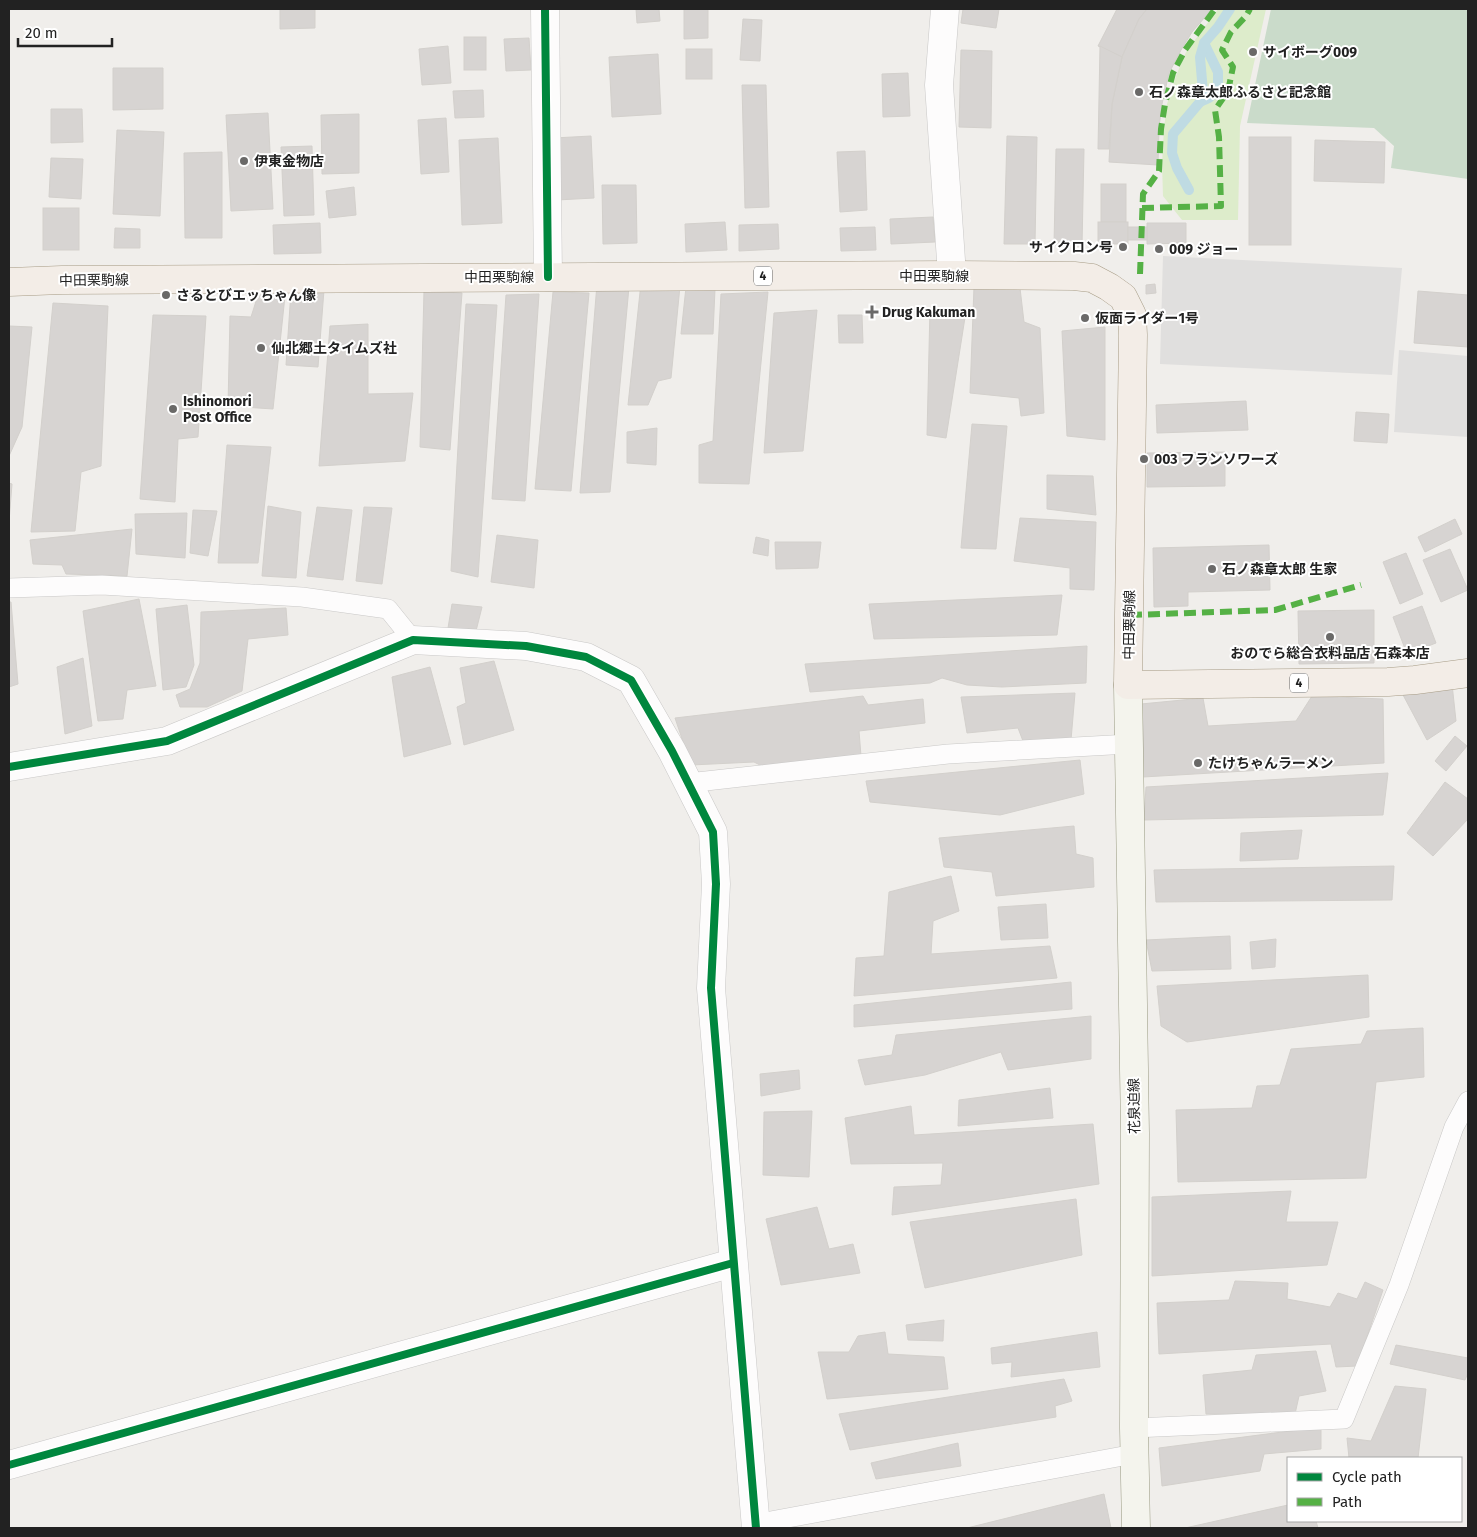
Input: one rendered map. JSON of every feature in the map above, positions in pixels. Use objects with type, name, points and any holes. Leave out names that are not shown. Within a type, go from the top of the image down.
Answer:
[{"type":"main road","name":"中田栗駒線","points":[[9,282],[72,280],[952,275],[1074,276],[1092,278],[1123,297],[1132,315],[1128,684]]},
{"type":"main road","name":"4","points":[[1128,684],[1388,682],[1424,680],[1468,673]]},
{"type":"main road","name":"花泉迫線","points":[[1128,684],[1135,1133],[1134,1441],[1136,1528]]},
{"type":"street","points":[[545,9],[548,277]]},
{"type":"street","points":[[945,9],[939,85],[952,275]]},
{"type":"street","points":[[9,767],[167,741],[413,640],[526,646],[586,657],[631,680],[672,751],[712,832],[716,884],[711,988],[756,1526]]},
{"type":"street","points":[[9,1465],[733,1263]]},
{"type":"lane","points":[[9,588],[102,585],[302,597],[388,609],[413,640]]},
{"type":"lane","points":[[688,783],[948,754],[1130,744]]},
{"type":"lane","points":[[756,1526],[1134,1441],[1344,1419],[1399,1285],[1454,1127],[1468,1101]]},
{"type":"green space","points":[[1218,9],[1266,9],[1240,126],[1238,220],[1182,220],[1163,196],[1162,164],[1167,104],[1186,52]]},
{"type":"green space","points":[[1271,9],[1468,9],[1468,179],[1391,168],[1394,146],[1374,128],[1247,123]]},
{"type":"shaded area","points":[[1163,256],[1402,268],[1392,375],[1160,364]]},
{"type":"shaded area","points":[[1399,350],[1468,356],[1468,437],[1394,432]]},
{"type":"building","points":[[280,9],[315,9],[315,28],[280,29]]},
{"type":"building","points":[[636,9],[659,9],[660,21],[637,23]]},
{"type":"building","points":[[684,9],[708,9],[708,38],[684,39]]},
{"type":"building","points":[[963,9],[999,9],[996,28],[961,23]]},
{"type":"building","points":[[1117,9],[1147,9],[1139,19],[1122,57],[1098,46]]},
{"type":"building","name":"石ノ森章太郎ふるさと記念館","points":[[1147,9],[1212,9],[1192,32],[1169,73],[1159,127],[1158,165],[1109,162],[1112,104],[1122,57],[1139,19]]},
{"type":"building","points":[[743,19],[762,20],[760,61],[740,60]]},
{"type":"building","points":[[464,37],[486,37],[486,70],[464,70]]},
{"type":"building","points":[[529,38],[531,70],[506,71],[504,39]]},
{"type":"building","points":[[448,46],[451,83],[422,85],[419,49]]},
{"type":"building","points":[[1100,46],[1122,57],[1112,104],[1109,149],[1098,149]]},
{"type":"building","points":[[686,49],[712,49],[712,79],[686,79]]},
{"type":"building","points":[[961,50],[992,51],[991,128],[959,127]]},
{"type":"building","points":[[658,54],[661,114],[612,117],[609,57]]},
{"type":"building","points":[[113,68],[163,68],[163,109],[113,110]]},
{"type":"building","points":[[908,73],[910,116],[883,117],[882,74]]},
{"type":"building","points":[[742,85],[766,85],[769,207],[745,208]]},
{"type":"building","points":[[483,90],[484,117],[455,118],[453,91]]},
{"type":"building","points":[[51,109],[82,109],[83,142],[51,143]]},
{"type":"building","points":[[268,113],[273,209],[231,211],[226,115]]},
{"type":"building","points":[[359,114],[359,173],[322,174],[321,115]]},
{"type":"building","points":[[446,118],[449,172],[421,174],[418,120]]},
{"type":"building","points":[[117,130],[164,132],[160,216],[113,214]]},
{"type":"building","points":[[591,136],[594,198],[557,200],[554,138]]},
{"type":"building","points":[[1007,136],[1037,137],[1035,244],[1004,244]]},
{"type":"building","points":[[1249,137],[1291,137],[1291,245],[1249,245]]},
{"type":"building","points":[[498,138],[502,223],[462,225],[459,140]]},
{"type":"building","points":[[1315,140],[1385,142],[1384,183],[1314,181]]},
{"type":"building","points":[[312,146],[314,215],[284,216],[281,147]]},
{"type":"building","points":[[1056,149],[1084,149],[1082,246],[1054,245]]},
{"type":"building","points":[[865,151],[867,210],[840,212],[837,152]]},
{"type":"building","points":[[222,152],[222,238],[185,238],[184,153]]},
{"type":"building","points":[[51,158],[83,159],[81,199],[49,197]]},
{"type":"building","points":[[1101,184],[1126,184],[1126,222],[1101,222]]},
{"type":"building","points":[[602,185],[636,185],[637,243],[603,244]]},
{"type":"building","points":[[354,187],[356,215],[329,218],[326,191]]},
{"type":"building","points":[[43,208],[79,208],[79,250],[43,250]]},
{"type":"building","points":[[933,217],[935,242],[891,244],[890,219]]},
{"type":"building","points":[[725,222],[727,250],[686,252],[685,224]]},
{"type":"building","points":[[1098,222],[1128,222],[1128,244],[1098,244]]},
{"type":"building","points":[[320,223],[321,253],[274,254],[273,225]]},
{"type":"building","points":[[1147,223],[1186,223],[1186,243],[1147,244]]},
{"type":"building","points":[[778,224],[779,249],[739,251],[739,225]]},
{"type":"building","points":[[875,227],[876,250],[841,251],[840,228]]},
{"type":"building","points":[[1128,227],[1147,227],[1147,240],[1128,240]]},
{"type":"building","points":[[115,228],[140,229],[140,248],[114,248]]},
{"type":"building","points":[[641,283],[680,286],[671,378],[658,381],[648,405],[628,405]]},
{"type":"building","points":[[597,284],[629,287],[610,492],[580,493]]},
{"type":"building","points":[[1155,284],[1156,293],[1146,294],[1146,285]]},
{"type":"building","points":[[686,287],[715,289],[713,334],[681,334]]},
{"type":"building","points":[[974,287],[1020,288],[1024,322],[1040,328],[1044,413],[1021,416],[1019,398],[970,393]]},
{"type":"building","points":[[324,290],[318,367],[286,365],[291,291]]},
{"type":"building","points":[[424,291],[462,293],[450,450],[420,447]]},
{"type":"building","points":[[1418,291],[1468,295],[1468,347],[1414,343]]},
{"type":"building","points":[[553,292],[589,293],[571,491],[535,489]]},
{"type":"building","points":[[768,292],[749,484],[699,483],[699,445],[713,441],[721,294]]},
{"type":"building","points":[[539,294],[525,501],[492,499],[506,295]]},
{"type":"building","points":[[258,295],[285,296],[273,409],[228,406],[230,316],[251,317]]},
{"type":"building","points":[[53,303],[108,306],[101,466],[81,472],[75,531],[31,532]]},
{"type":"building","points":[[466,304],[497,305],[478,577],[451,571]]},
{"type":"building","points":[[930,308],[966,311],[946,438],[927,435]]},
{"type":"building","points":[[817,310],[803,451],[764,453],[774,313]]},
{"type":"building","points":[[153,315],[206,316],[198,437],[178,439],[175,502],[140,499]]},
{"type":"building","points":[[838,315],[862,315],[863,343],[839,343]]},
{"type":"building","points":[[368,324],[368,394],[413,393],[405,461],[319,466],[330,326]]},
{"type":"building","points":[[9,326],[32,327],[22,427],[9,456]]},
{"type":"building","points":[[1105,327],[1105,440],[1067,436],[1062,331]]},
{"type":"building","points":[[1246,401],[1248,430],[1157,433],[1156,405]]},
{"type":"building","points":[[1356,412],[1389,414],[1387,443],[1354,441]]},
{"type":"building","points":[[972,424],[1007,426],[996,549],[961,548]]},
{"type":"building","points":[[657,428],[656,465],[627,463],[627,432]]},
{"type":"building","points":[[227,445],[271,447],[258,563],[218,563]]},
{"type":"building","points":[[1225,452],[1225,486],[1147,487],[1147,453]]},
{"type":"building","points":[[1047,475],[1093,476],[1096,515],[1047,509]]},
{"type":"building","points":[[9,483],[12,484],[9,522]]},
{"type":"building","points":[[268,506],[301,512],[296,578],[262,576]]},
{"type":"building","points":[[317,507],[352,510],[343,580],[307,576]]},
{"type":"building","points":[[364,507],[392,508],[382,584],[356,581]]},
{"type":"building","points":[[193,510],[217,511],[208,556],[190,553]]},
{"type":"building","points":[[187,513],[185,558],[136,554],[135,514]]},
{"type":"building","points":[[1020,518],[1096,522],[1094,590],[1070,589],[1070,568],[1014,561]]},
{"type":"building","points":[[1455,519],[1462,534],[1425,552],[1418,537]]},
{"type":"building","points":[[132,529],[127,576],[66,574],[62,565],[33,564],[30,540]]},
{"type":"building","points":[[497,535],[538,540],[534,588],[491,582]]},
{"type":"building","points":[[756,537],[769,540],[768,556],[753,553]]},
{"type":"building","points":[[775,542],[821,542],[818,568],[776,569]]},
{"type":"building","name":"石ノ森章太郎 生家","points":[[1269,545],[1270,590],[1188,592],[1188,606],[1154,607],[1153,548]]},
{"type":"building","points":[[1450,549],[1468,590],[1441,602],[1423,560]]},
{"type":"building","points":[[1406,553],[1423,594],[1400,604],[1383,562]]},
{"type":"building","points":[[1062,595],[1057,635],[874,639],[869,604]]},
{"type":"building","points":[[139,599],[156,686],[127,690],[123,719],[98,721],[83,611]]},
{"type":"building","points":[[9,602],[11,602],[18,684],[9,687]]},
{"type":"building","points":[[452,604],[482,607],[475,635],[447,634]]},
{"type":"building","points":[[187,605],[194,665],[186,687],[163,690],[156,609]]},
{"type":"building","points":[[1422,606],[1436,643],[1407,654],[1393,617]]},
{"type":"building","points":[[286,608],[288,635],[248,639],[242,691],[207,707],[180,707],[176,695],[190,689],[200,663],[201,612]]},
{"type":"building","points":[[1374,610],[1374,663],[1299,664],[1298,611]]},
{"type":"building","points":[[1087,646],[1086,683],[1002,687],[967,685],[942,678],[930,683],[810,692],[805,664]]},
{"type":"building","points":[[83,658],[92,726],[65,734],[57,667]]},
{"type":"building","points":[[494,661],[514,730],[464,745],[457,707],[466,703],[460,668]]},
{"type":"building","points":[[430,667],[451,744],[404,757],[392,677]]},
{"type":"building","points":[[1452,684],[1456,721],[1427,740],[1402,693]]},
{"type":"building","points":[[1075,693],[1071,740],[1023,741],[1018,728],[967,733],[961,697]]},
{"type":"building","points":[[863,696],[868,705],[923,699],[925,723],[859,731],[861,756],[764,767],[754,762],[691,765],[675,718]]},
{"type":"building","points":[[1312,696],[1383,699],[1384,763],[1143,777],[1141,704],[1203,698],[1208,726],[1296,721]]},
{"type":"building","points":[[1455,736],[1467,746],[1446,771],[1435,761]]},
{"type":"building","points":[[1080,760],[1084,794],[1000,815],[870,802],[866,781]]},
{"type":"building","points":[[1388,773],[1383,815],[1144,820],[1146,787]]},
{"type":"building","points":[[1445,782],[1468,799],[1468,819],[1433,856],[1407,833]]},
{"type":"building","points":[[1074,826],[1076,854],[1093,858],[1094,887],[996,896],[992,872],[944,867],[939,838]]},
{"type":"building","points":[[1302,830],[1298,859],[1240,861],[1241,833]]},
{"type":"building","points":[[1394,866],[1392,900],[1156,902],[1154,870]]},
{"type":"building","points":[[951,876],[959,911],[933,921],[931,954],[1050,946],[1057,978],[854,996],[856,958],[884,956],[889,892]]},
{"type":"building","points":[[1046,904],[1048,938],[1001,940],[998,907]]},
{"type":"building","points":[[1230,936],[1231,969],[1152,971],[1146,940]]},
{"type":"building","points":[[1276,939],[1275,967],[1252,969],[1250,942]]},
{"type":"building","points":[[1368,975],[1369,1017],[1187,1042],[1161,1026],[1157,986]]},
{"type":"building","points":[[1071,982],[1072,1009],[854,1027],[854,1005]]},
{"type":"building","points":[[1091,1016],[1091,1059],[1008,1070],[1001,1052],[925,1075],[865,1085],[858,1060],[892,1055],[896,1035]]},
{"type":"building","points":[[1423,1028],[1424,1077],[1376,1082],[1366,1178],[1178,1182],[1176,1110],[1252,1108],[1257,1086],[1280,1085],[1291,1049],[1361,1044],[1367,1031]]},
{"type":"building","points":[[799,1070],[800,1089],[761,1096],[760,1074]]},
{"type":"building","points":[[1050,1088],[1053,1118],[958,1126],[959,1100]]},
{"type":"building","points":[[911,1106],[914,1135],[1093,1124],[1099,1184],[892,1215],[894,1187],[941,1185],[943,1163],[851,1164],[845,1118]]},
{"type":"building","points":[[812,1111],[809,1177],[763,1175],[764,1112]]},
{"type":"building","points":[[1291,1191],[1286,1222],[1338,1222],[1327,1265],[1152,1276],[1152,1197]]},
{"type":"building","points":[[1076,1199],[1082,1255],[925,1288],[910,1222]]},
{"type":"building","points":[[817,1207],[829,1249],[853,1244],[860,1273],[781,1285],[766,1219]]},
{"type":"building","points":[[1235,1281],[1288,1283],[1287,1299],[1330,1307],[1338,1293],[1357,1299],[1365,1282],[1383,1290],[1357,1366],[1336,1367],[1331,1344],[1159,1354],[1157,1303],[1229,1300]]},
{"type":"building","points":[[944,1320],[943,1341],[908,1340],[906,1325]]},
{"type":"building","points":[[885,1332],[888,1354],[944,1357],[948,1389],[827,1399],[818,1352],[849,1352],[858,1336]]},
{"type":"building","points":[[1097,1332],[1100,1367],[1011,1377],[1012,1362],[992,1364],[991,1348]]},
{"type":"building","points":[[1396,1345],[1468,1358],[1468,1373],[1465,1380],[1390,1364]]},
{"type":"building","points":[[1316,1351],[1326,1391],[1299,1396],[1295,1414],[1206,1414],[1203,1375],[1252,1370],[1256,1355]]},
{"type":"building","points":[[1064,1379],[1072,1401],[1055,1406],[1056,1417],[850,1450],[839,1414]]},
{"type":"building","points":[[1395,1386],[1426,1389],[1418,1457],[1349,1457],[1347,1438],[1371,1441]]},
{"type":"building","points":[[1321,1427],[1321,1449],[1264,1454],[1260,1471],[1162,1486],[1159,1448]]},
{"type":"building","points":[[958,1443],[961,1466],[876,1479],[871,1463]]},
{"type":"building","points":[[1104,1494],[1111,1528],[967,1528]]},
{"type":"building","points":[[1287,1505],[1287,1522],[1316,1522],[1318,1528],[1185,1528]]},
{"type":"waterway","points":[[1189,190],[1177,168],[1172,153],[1173,134],[1200,102],[1203,92],[1200,57],[1204,43],[1230,9]]},
{"type":"waterway","points":[[1200,102],[1209,98],[1218,89],[1218,72],[1204,43]]},
{"type":"marked path","points":[[1140,274],[1143,194],[1159,171],[1161,129],[1173,73],[1185,50],[1215,9]]},
{"type":"marked path","points":[[1142,208],[1221,206],[1219,137],[1215,110],[1228,91],[1233,67],[1222,50],[1231,32],[1250,9]]},
{"type":"marked path","points":[[1130,615],[1275,610],[1361,585]]},
{"type":"cycle path","points":[[545,9],[548,277]]},
{"type":"cycle path","points":[[9,767],[167,741],[413,640],[526,646],[586,657],[631,680],[672,751],[713,832],[716,884],[711,988],[756,1528]]},
{"type":"cycle path","points":[[9,1465],[733,1263]]},
{"type":"place","name":"サイボーグ009","points":[[1253,52]]},
{"type":"place","name":"石ノ森章太郎ふるさと記念館","points":[[1139,92]]},
{"type":"place","name":"伊東金物店","points":[[244,161]]},
{"type":"place","name":"サイクロン号","points":[[1123,247]]},
{"type":"place","name":"009 ジョー","points":[[1159,249]]},
{"type":"place","name":"さるとびエッちゃん像","points":[[166,295]]},
{"type":"place","name":"Drug Kakuman","points":[[872,312]]},
{"type":"place","name":"仮面ライダー1号","points":[[1085,318]]},
{"type":"place","name":"仙北郷土タイムズ社","points":[[261,348]]},
{"type":"place","name":"Ishinomori Post Office","points":[[173,409]]},
{"type":"place","name":"003 フランソワーズ","points":[[1144,459]]},
{"type":"place","name":"石ノ森章太郎 生家","points":[[1212,569]]},
{"type":"place","name":"おのでら総合衣料品店 石森本店","points":[[1330,637]]},
{"type":"place","name":"たけちゃんラーメン","points":[[1198,763]]}]
